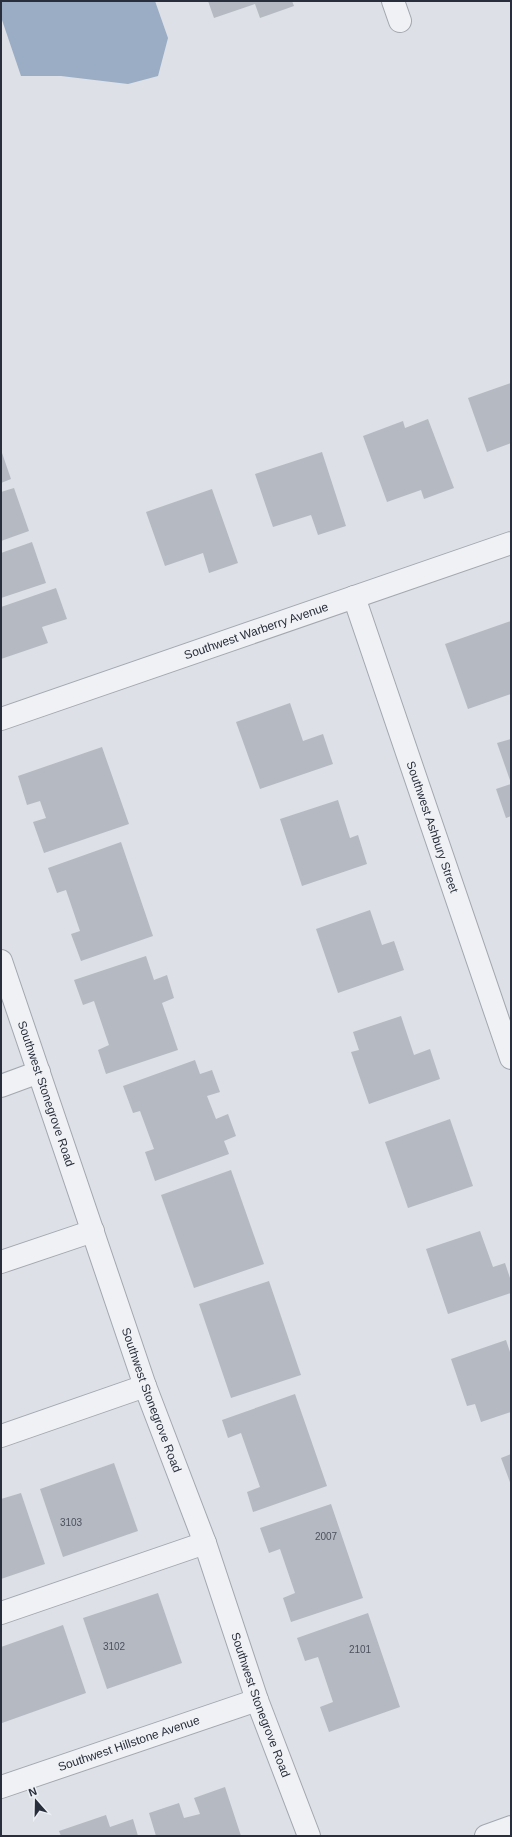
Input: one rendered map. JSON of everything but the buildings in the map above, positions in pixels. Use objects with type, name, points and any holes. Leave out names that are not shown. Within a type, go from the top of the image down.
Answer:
[{"type":"street","name":"Southwest Warberry Avenue","points":[[1,719],[511,543]]},
{"type":"street","name":"Southwest Ashbury Street","points":[[354,597],[511,1058]]},
{"type":"street","name":"Southwest Stonegrove Road","points":[[1,960],[145,1386],[205,1543],[257,1700],[310,1836]]},
{"type":"street","points":[[1,1086],[39,1072]]},
{"type":"street","points":[[1,1262],[93,1231]]},
{"type":"street","points":[[1,1436],[145,1386]]},
{"type":"street","points":[[1,1613],[205,1543]]},
{"type":"street","name":"Southwest Hillstone Avenue","points":[[1,1787],[257,1700]]},
{"type":"street","points":[[486,1836],[511,1827]]},
{"type":"water","points":[[1,1],[155,1],[168,38],[158,76],[128,84],[61,76],[21,76],[1,17]]}]
